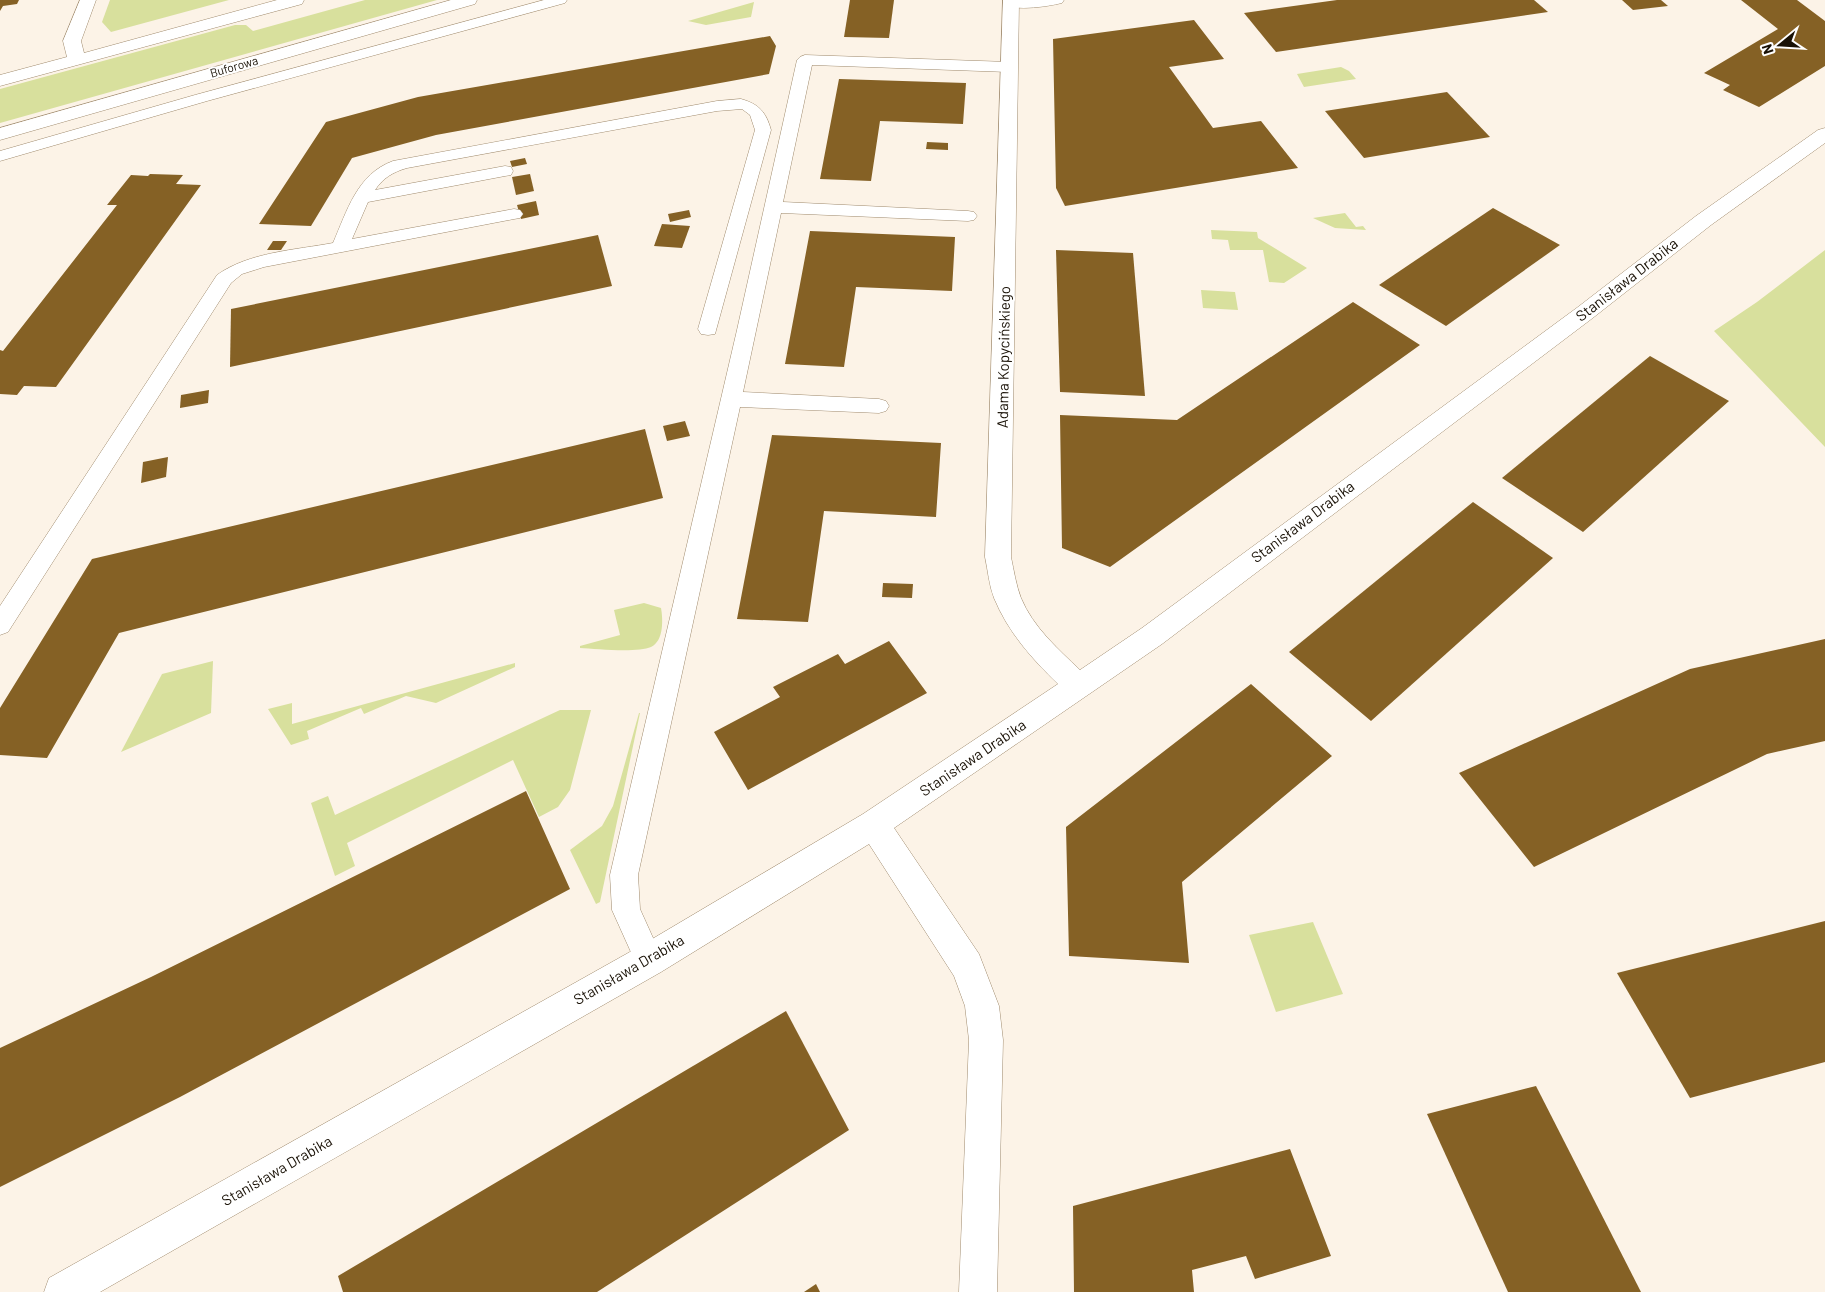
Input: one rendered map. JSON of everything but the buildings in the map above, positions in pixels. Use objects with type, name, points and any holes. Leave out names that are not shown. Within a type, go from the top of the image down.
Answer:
[{"type":"street","points":[[77,60],[72,41],[88,0]]},
{"type":"street","points":[[0,81],[296,0]]},
{"type":"street","name":"Buforowa","points":[[0,134],[469,0]]},
{"type":"street","name":"Adama Kopycińskiego","points":[[1011,2],[998,557],[1008,598],[1026,633],[1078,686]]},
{"type":"street","name":"Stanisława Drabika","points":[[63,1292],[648,960],[874,824],[1152,636],[1586,312],[1635,272],[1766,174],[1825,134]]},
{"type":"street","points":[[874,824],[967,966],[982,1006],[986,1040],[978,1292]]},
{"type":"lane","points":[[0,156],[201,98],[560,0]]},
{"type":"lane","points":[[1011,2],[1057,0]]},
{"type":"lane","points":[[648,960],[626,910],[624,875],[732,399],[805,60],[1009,68]]},
{"type":"lane","points":[[340,247],[366,190],[382,172],[404,163],[717,106],[742,104],[753,109],[761,117],[763,130],[708,329]]},
{"type":"lane","points":[[362,198],[505,171]]},
{"type":"lane","points":[[774,207],[968,216]]},
{"type":"lane","points":[[0,625],[224,279],[236,270],[262,262],[514,214]]},
{"type":"lane","points":[[732,399],[879,406]]},
{"type":"green space","points":[[110,0],[229,0],[111,32],[102,22]]},
{"type":"green space","points":[[365,0],[437,0],[0,123],[0,89],[235,25],[246,25],[253,31]]},
{"type":"green space","points":[[754,2],[751,17],[706,25],[688,21]]},
{"type":"green space","points":[[1341,67],[1349,71],[1356,79],[1304,87],[1297,74]]},
{"type":"green space","points":[[1345,213],[1356,227],[1363,226],[1366,230],[1335,228],[1313,218]]},
{"type":"green space","points":[[1211,230],[1257,232],[1258,238],[1307,268],[1284,283],[1269,282],[1263,250],[1230,250],[1228,240],[1212,239]]},
{"type":"green space","points":[[1825,250],[1825,447],[1714,331],[1757,302]]},
{"type":"green space","points":[[1201,290],[1235,292],[1238,310],[1203,308]]},
{"type":"green space","points":[[644,603],[661,608],[662,629],[658,640],[651,647],[637,650],[580,648],[580,646],[620,635],[614,610]]},
{"type":"green space","points":[[213,661],[211,713],[121,752],[162,674]]},
{"type":"green space","points":[[515,663],[515,667],[436,703],[406,696],[364,714],[361,708],[307,731],[309,739],[291,745],[268,709],[292,703],[292,724]]},
{"type":"green space","points":[[560,710],[591,710],[570,790],[558,807],[539,817],[513,760],[347,843],[355,866],[335,876],[311,803],[328,796],[335,815]]},
{"type":"green space","points":[[639,713],[600,902],[596,904],[570,850],[602,826],[613,806]]},
{"type":"green space","points":[[1313,922],[1343,994],[1276,1012],[1249,935]]}]
